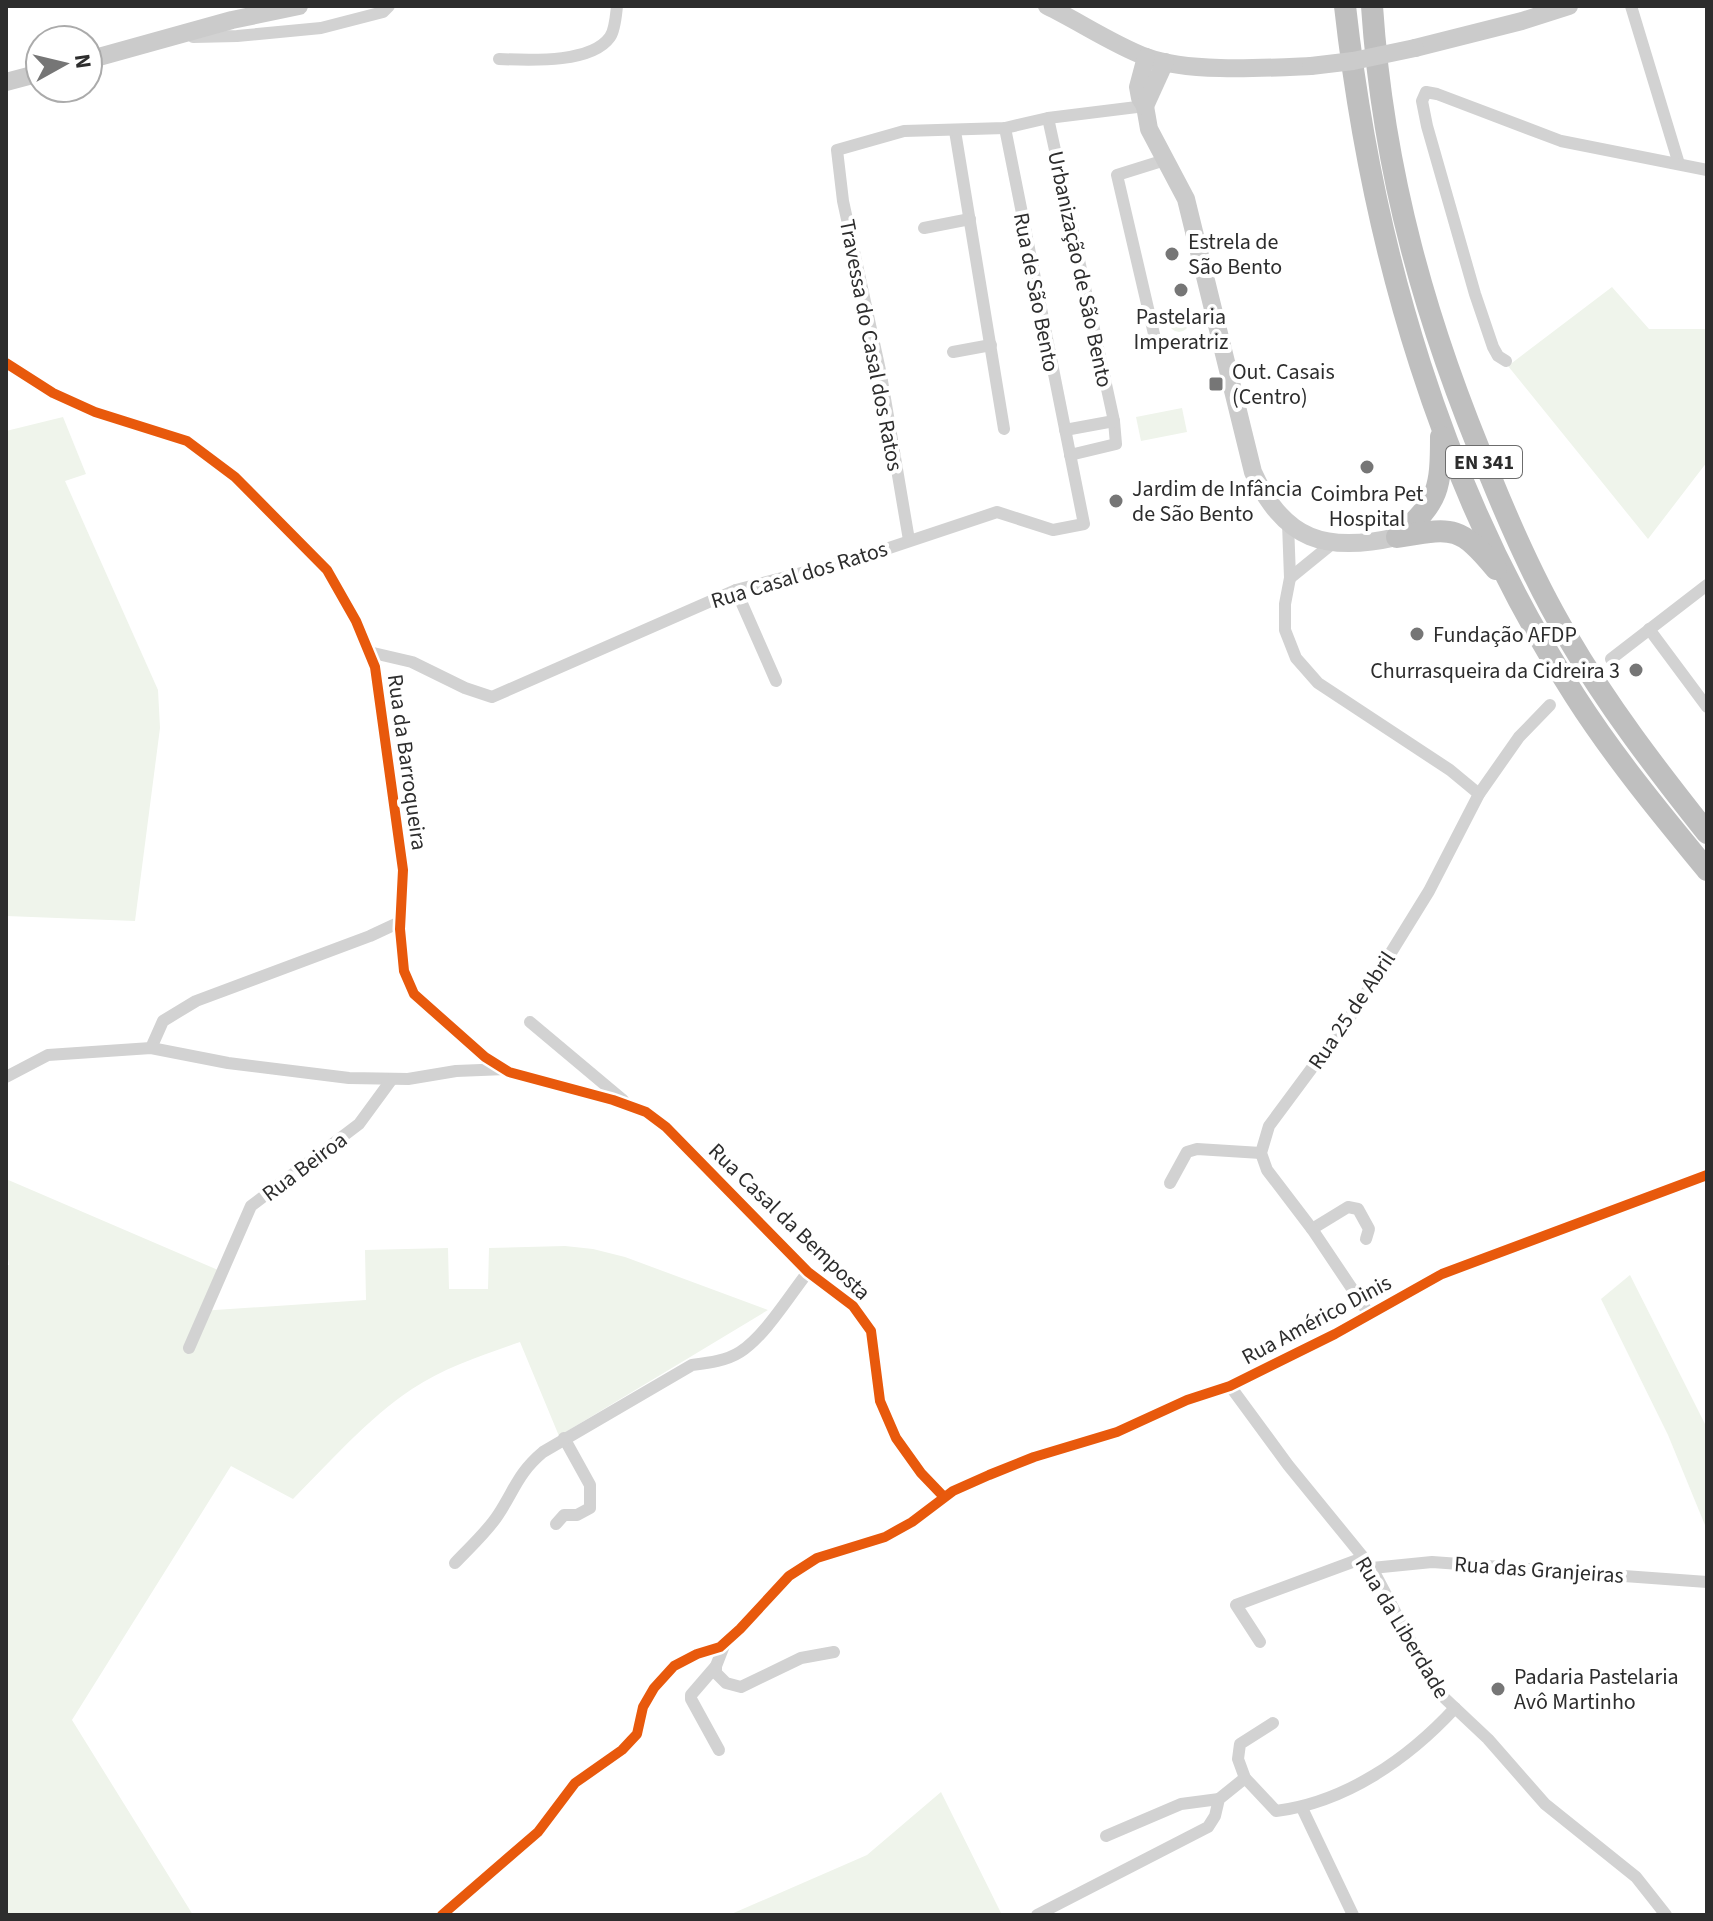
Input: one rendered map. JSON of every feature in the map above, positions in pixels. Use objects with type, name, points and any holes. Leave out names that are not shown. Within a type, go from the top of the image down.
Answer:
[{"type":"highway","name":"EN 341","points":[[1345,6],[1357,100],[1375,199],[1404,310],[1441,424],[1477,511],[1517,594],[1576,698],[1656,807],[1707,870]]},
{"type":"highway","name":"EN 341","points":[[1372,6],[1388,141],[1407,239],[1443,354],[1477,445],[1513,531],[1567,636],[1606,697],[1707,833]]},
{"type":"highway","points":[[1397,537],[1421,518],[1435,497],[1441,467],[1441,424]]},
{"type":"highway","points":[[1397,537],[1445,529],[1463,535],[1475,543],[1517,594]]},
{"type":"main road","points":[[104,55],[232,20],[299,6]]},
{"type":"main road","points":[[1047,6],[1156,60],[1266,68],[1353,61],[1522,21],[1569,6]]},
{"type":"main road","points":[[1156,60],[1138,87],[1149,129],[1189,208],[1253,472],[1265,500],[1288,523],[1318,540],[1366,544],[1397,537]]},
{"type":"street","points":[[162,39],[321,28],[383,12],[389,6]]},
{"type":"street","points":[[499,59],[544,60],[576,55],[600,46],[612,36],[617,6]]},
{"type":"street","points":[[1631,6],[1679,164]]},
{"type":"street","points":[[1506,361],[1498,356],[1493,347],[1475,294],[1427,126],[1422,101],[1426,92],[1561,141],[1707,170]]},
{"type":"street","points":[[1004,429],[955,131],[1005,128],[1048,118],[1145,106]]},
{"type":"street","name":"Urbanização de São Bento","points":[[1048,118],[1114,421]]},
{"type":"street","name":"Rua de São Bento","points":[[1005,128],[1070,455]]},
{"type":"street","name":"Travessa do Casal dos Ratos","points":[[909,540],[881,375],[843,201],[837,150],[904,131],[955,131]]},
{"type":"street","points":[[1157,347],[1117,175],[1165,160]]},
{"type":"street","points":[[924,228],[970,219]]},
{"type":"street","points":[[953,352],[991,345]]},
{"type":"street","name":"Rua da Barroqueira","points":[[6,363],[53,393],[95,412],[187,441],[235,477],[327,570],[356,621],[375,667],[403,870],[400,922],[404,971],[414,994],[485,1057],[508,1070]]},
{"type":"street","points":[[1065,430],[1114,421],[1116,444],[1070,455]]},
{"type":"street","name":"Rua Casal dos Ratos","points":[[369,652],[412,662],[465,688],[492,697],[736,590],[856,559],[997,512],[1053,530],[1084,524],[1070,455]]},
{"type":"street","points":[[1288,523],[1290,578],[1285,604],[1285,630],[1296,658],[1318,683],[1450,770],[1479,794]]},
{"type":"street","points":[[1290,578],[1333,543]]},
{"type":"street","points":[[1289,551],[1297,560],[1311,560]]},
{"type":"street","points":[[1611,659],[1707,585]]},
{"type":"street","points":[[736,590],[776,681]]},
{"type":"street","points":[[1649,629],[1707,707]]},
{"type":"street","name":"Rua 25 de Abril","points":[[1261,1153],[1269,1126],[1358,1006],[1429,891],[1479,794],[1519,737],[1550,705]]},
{"type":"street","points":[[151,1048],[163,1021],[196,1001],[400,922]]},
{"type":"street","points":[[530,1022],[631,1106]]},
{"type":"street","points":[[6,1077],[48,1055],[151,1048],[228,1063],[349,1078],[408,1079],[456,1071],[508,1070]]},
{"type":"street","name":"Rua Casal da Bemposta","points":[[508,1070],[646,1112],[666,1127],[808,1272],[853,1306],[871,1331],[880,1401],[896,1438],[921,1473],[944,1497]]},
{"type":"street","name":"Rua Beiroa","points":[[189,1348],[251,1206],[359,1124],[392,1079]]},
{"type":"street","points":[[1170,1183],[1187,1152],[1197,1149],[1261,1153],[1267,1170],[1312,1229],[1369,1314]]},
{"type":"street","name":"Rua Américo Dinis","points":[[725,1643],[789,1576],[817,1558],[885,1537],[912,1522],[944,1497],[1034,1457],[1117,1432],[1187,1400],[1230,1386],[1442,1274],[1707,1175]]},
{"type":"street","points":[[1312,1229],[1348,1207],[1358,1209],[1369,1229],[1366,1239]]},
{"type":"street","points":[[455,1563],[498,1516],[514,1484],[528,1465],[564,1438],[692,1365],[713,1363],[737,1354],[752,1343],[808,1272]]},
{"type":"street","name":"Rua da Liberdade","points":[[1230,1386],[1288,1465],[1368,1563],[1437,1691],[1488,1739],[1545,1804],[1636,1877],[1666,1915]]},
{"type":"street","points":[[556,1524],[564,1515],[577,1515],[590,1508],[590,1485],[564,1438]]},
{"type":"street","name":"Rua das Granjeiras","points":[[1260,1642],[1236,1605],[1368,1563],[1432,1562],[1707,1582]]},
{"type":"street","points":[[719,1750],[691,1695],[716,1666],[725,1643]]},
{"type":"street","points":[[442,1915],[538,1832],[575,1783],[622,1750],[637,1734],[643,1707],[654,1688],[674,1666],[725,1643]]},
{"type":"street","points":[[716,1666],[716,1673],[726,1683],[741,1687],[801,1658],[834,1652]]},
{"type":"street","points":[[1273,1723],[1240,1744],[1238,1759],[1245,1778],[1276,1811],[1302,1808],[1355,1787],[1429,1736],[1455,1708]]},
{"type":"street","points":[[1106,1836],[1181,1804],[1219,1799],[1245,1778]]},
{"type":"street","points":[[1037,1915],[1208,1827],[1215,1816],[1219,1799]]},
{"type":"street","points":[[1302,1808],[1353,1915]]},
{"type":"shaded area","points":[[1612,287],[1649,329],[1707,329],[1707,462],[1648,539],[1508,366]]},
{"type":"shaded area","points":[[1179,312],[1186,315],[1189,322],[1186,329],[1179,332],[1172,329],[1169,322],[1172,315]]},
{"type":"shaded area","points":[[1182,408],[1187,432],[1141,441],[1136,417]]},
{"type":"shaded area","points":[[63,417],[86,474],[65,481],[158,690],[160,728],[135,921],[6,916],[6,431]]},
{"type":"shaded area","points":[[6,1179],[218,1270],[200,1311],[366,1300],[365,1250],[448,1248],[449,1289],[488,1289],[489,1248],[565,1246],[625,1257],[768,1310],[559,1436],[520,1342],[451,1368],[412,1389],[365,1427],[293,1499],[231,1466],[72,1720],[193,1915],[6,1915],[6,1265],[9,1265]]},
{"type":"shaded area","points":[[1630,1275],[1707,1428],[1707,1530],[1668,1435],[1601,1299]]},
{"type":"shaded area","points":[[941,1792],[1002,1915],[729,1915],[867,1855]]},
{"type":"cycle path","points":[[6,363],[53,393],[95,412],[187,441],[235,477],[327,570],[356,621],[375,667],[403,870],[400,929],[404,971],[414,994],[485,1057],[509,1072],[613,1100],[646,1112],[666,1127],[808,1272],[853,1306],[871,1331],[880,1401],[896,1438],[921,1473],[944,1497]]},
{"type":"cycle path","points":[[442,1915],[538,1832],[575,1783],[622,1750],[637,1734],[643,1707],[654,1688],[674,1666],[720,1647],[789,1576],[817,1558],[885,1537],[912,1522],[953,1491],[989,1475],[1034,1457],[1117,1432],[1187,1400],[1230,1386],[1335,1334],[1442,1274],[1707,1175]]},
{"type":"place","name":"Estrela de São Bento","points":[[1172,254]]},
{"type":"place","name":"Pastelaria Imperatriz","points":[[1181,290]]},
{"type":"place","name":"Out. Casais (Centro)","points":[[1216,384]]},
{"type":"place","name":"Coimbra Pet Hospital","points":[[1367,467]]},
{"type":"place","name":"Jardim de Infância de São Bento","points":[[1116,501]]},
{"type":"place","name":"Fundação AFDP","points":[[1417,634]]},
{"type":"place","name":"Churrasqueira da Cidreira 3","points":[[1636,670]]},
{"type":"place","name":"Padaria Pastelaria Avô Martinho","points":[[1498,1689]]}]
